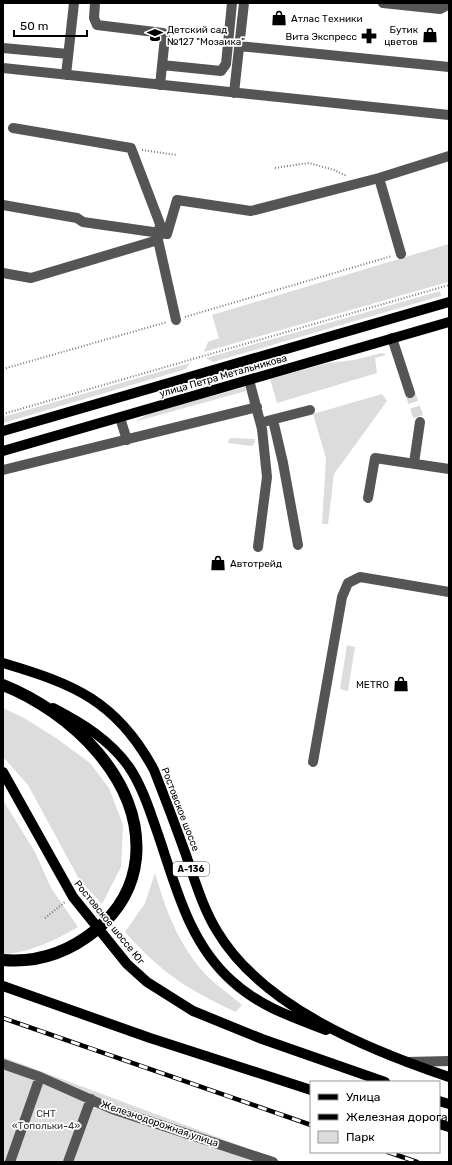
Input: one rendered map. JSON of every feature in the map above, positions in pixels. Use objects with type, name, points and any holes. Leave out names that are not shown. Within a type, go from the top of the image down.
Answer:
[{"type":"highway","name":"А-136","points":[[3,685],[29,696],[78,732],[96,750],[112,770],[121,785],[135,823],[137,842],[132,881],[125,897],[116,912],[88,937],[68,949],[46,956],[30,960],[3,960]]},
{"type":"main road","name":"улица Петра Метальникова","points":[[3,431],[449,302]]},
{"type":"main road","name":"улица Петра Метальникова","points":[[3,451],[449,322]]},
{"type":"main road","name":"Ростовское шоссе","points":[[3,663],[48,676],[84,693],[108,710],[126,728],[146,755],[154,770],[205,906],[217,932],[247,970],[278,996],[359,1044],[404,1062],[449,1077]]},
{"type":"main road","name":"А-136","points":[[29,696],[90,728],[115,750],[129,767],[146,800],[182,905],[194,934],[217,967],[232,982],[268,1007],[359,1044]]},
{"type":"main road","name":"Ростовское шоссе Юг","points":[[3,772],[73,896],[127,964],[154,988],[193,1011],[262,1039],[382,1081]]},
{"type":"main road","points":[[3,986],[150,1038],[310,1090]]},
{"type":"street","points":[[66,75],[74,3]]},
{"type":"street","points":[[95,3],[94,18],[97,25],[163,32],[165,37],[160,85]]},
{"type":"street","points":[[162,65],[221,71],[226,64],[232,3]]},
{"type":"street","points":[[234,93],[244,3]]},
{"type":"street","points":[[383,3],[442,9],[445,3]]},
{"type":"street","points":[[240,46],[449,67]]},
{"type":"street","points":[[3,48],[68,54]]},
{"type":"street","points":[[3,68],[449,114]]},
{"type":"street","points":[[13,128],[131,148],[160,224],[159,236],[176,320]]},
{"type":"street","points":[[3,273],[31,278],[167,234],[177,200],[251,212],[379,178],[449,156]]},
{"type":"street","points":[[379,178],[401,254]]},
{"type":"street","points":[[3,205],[77,218],[83,222],[159,236]]},
{"type":"street","points":[[392,338],[410,393]]},
{"type":"street","points":[[250,380],[261,423],[267,477],[258,547]]},
{"type":"street","points":[[3,470],[257,407]]},
{"type":"street","points":[[261,423],[310,410]]},
{"type":"street","points":[[120,418],[127,440]]},
{"type":"street","points":[[273,420],[283,463],[298,545]]},
{"type":"street","points":[[414,463],[420,422]]},
{"type":"street","points":[[368,498],[375,458],[449,469]]},
{"type":"street","points":[[313,762],[342,597],[348,583],[360,578],[449,592]]},
{"type":"street","points":[[404,1062],[449,1061]]},
{"type":"street","name":"Железнодорожная улица","points":[[3,1064],[40,1077],[112,1109],[273,1162]]},
{"type":"street","points":[[10,1162],[40,1077]]},
{"type":"street","points":[[68,1162],[91,1099]]},
{"type":"path","points":[[131,148],[177,155]]},
{"type":"path","points":[[275,168],[309,163],[334,170],[361,183]]},
{"type":"path","points":[[3,369],[401,254]]},
{"type":"path","points":[[3,414],[449,285]]},
{"type":"path","points":[[45,918],[73,896]]},
{"type":"green space","points":[[449,244],[448,282],[204,352],[208,342],[219,338],[212,315]]},
{"type":"green space","points":[[440,291],[441,296],[213,362],[206,358]]},
{"type":"green space","points":[[382,353],[386,355],[375,358],[377,373],[277,403],[270,379],[328,363],[354,360]]},
{"type":"green space","points":[[190,363],[186,369],[3,423],[3,417]]},
{"type":"green space","points":[[245,387],[246,391],[134,422],[150,413]]},
{"type":"green space","points":[[382,394],[387,401],[334,474],[328,524],[322,524],[326,458],[313,414]]},
{"type":"green space","points":[[229,439],[255,439],[255,442],[252,446],[228,443]]},
{"type":"green space","points":[[347,645],[355,647],[348,691],[340,689]]},
{"type":"green space","points":[[3,708],[24,718],[56,738],[90,763],[109,788],[123,825],[121,867],[102,904],[79,879],[28,785],[3,757]]},
{"type":"green space","points":[[3,800],[35,852],[51,888],[78,927],[61,937],[42,945],[23,951],[3,954]]},
{"type":"green space","points":[[155,873],[169,914],[181,940],[197,965],[207,976],[242,1005],[236,1012],[203,996],[176,979],[150,958],[125,932],[145,903]]},
{"type":"green space","name":"СНТ «Топольки-4»","points":[[3,1057],[284,1162],[3,1162]]},
{"type":"tunnel","points":[[410,393],[420,422]]},
{"type":"railway","points":[[3,1018],[310,1125]]},
{"type":"railway","points":[[391,1153],[417,1162]]},
{"type":"place","name":"Атлас Техники","points":[[279,18]]},
{"type":"place","name":"Детский сад №127 \"Мозаика\"","points":[[155,35]]},
{"type":"place","name":"Бутик цветов","points":[[430,35]]},
{"type":"place","name":"Вита Экспресс","points":[[369,36]]},
{"type":"place","name":"Автотрейд","points":[[218,563]]},
{"type":"place","name":"METRO","points":[[401,684]]}]
